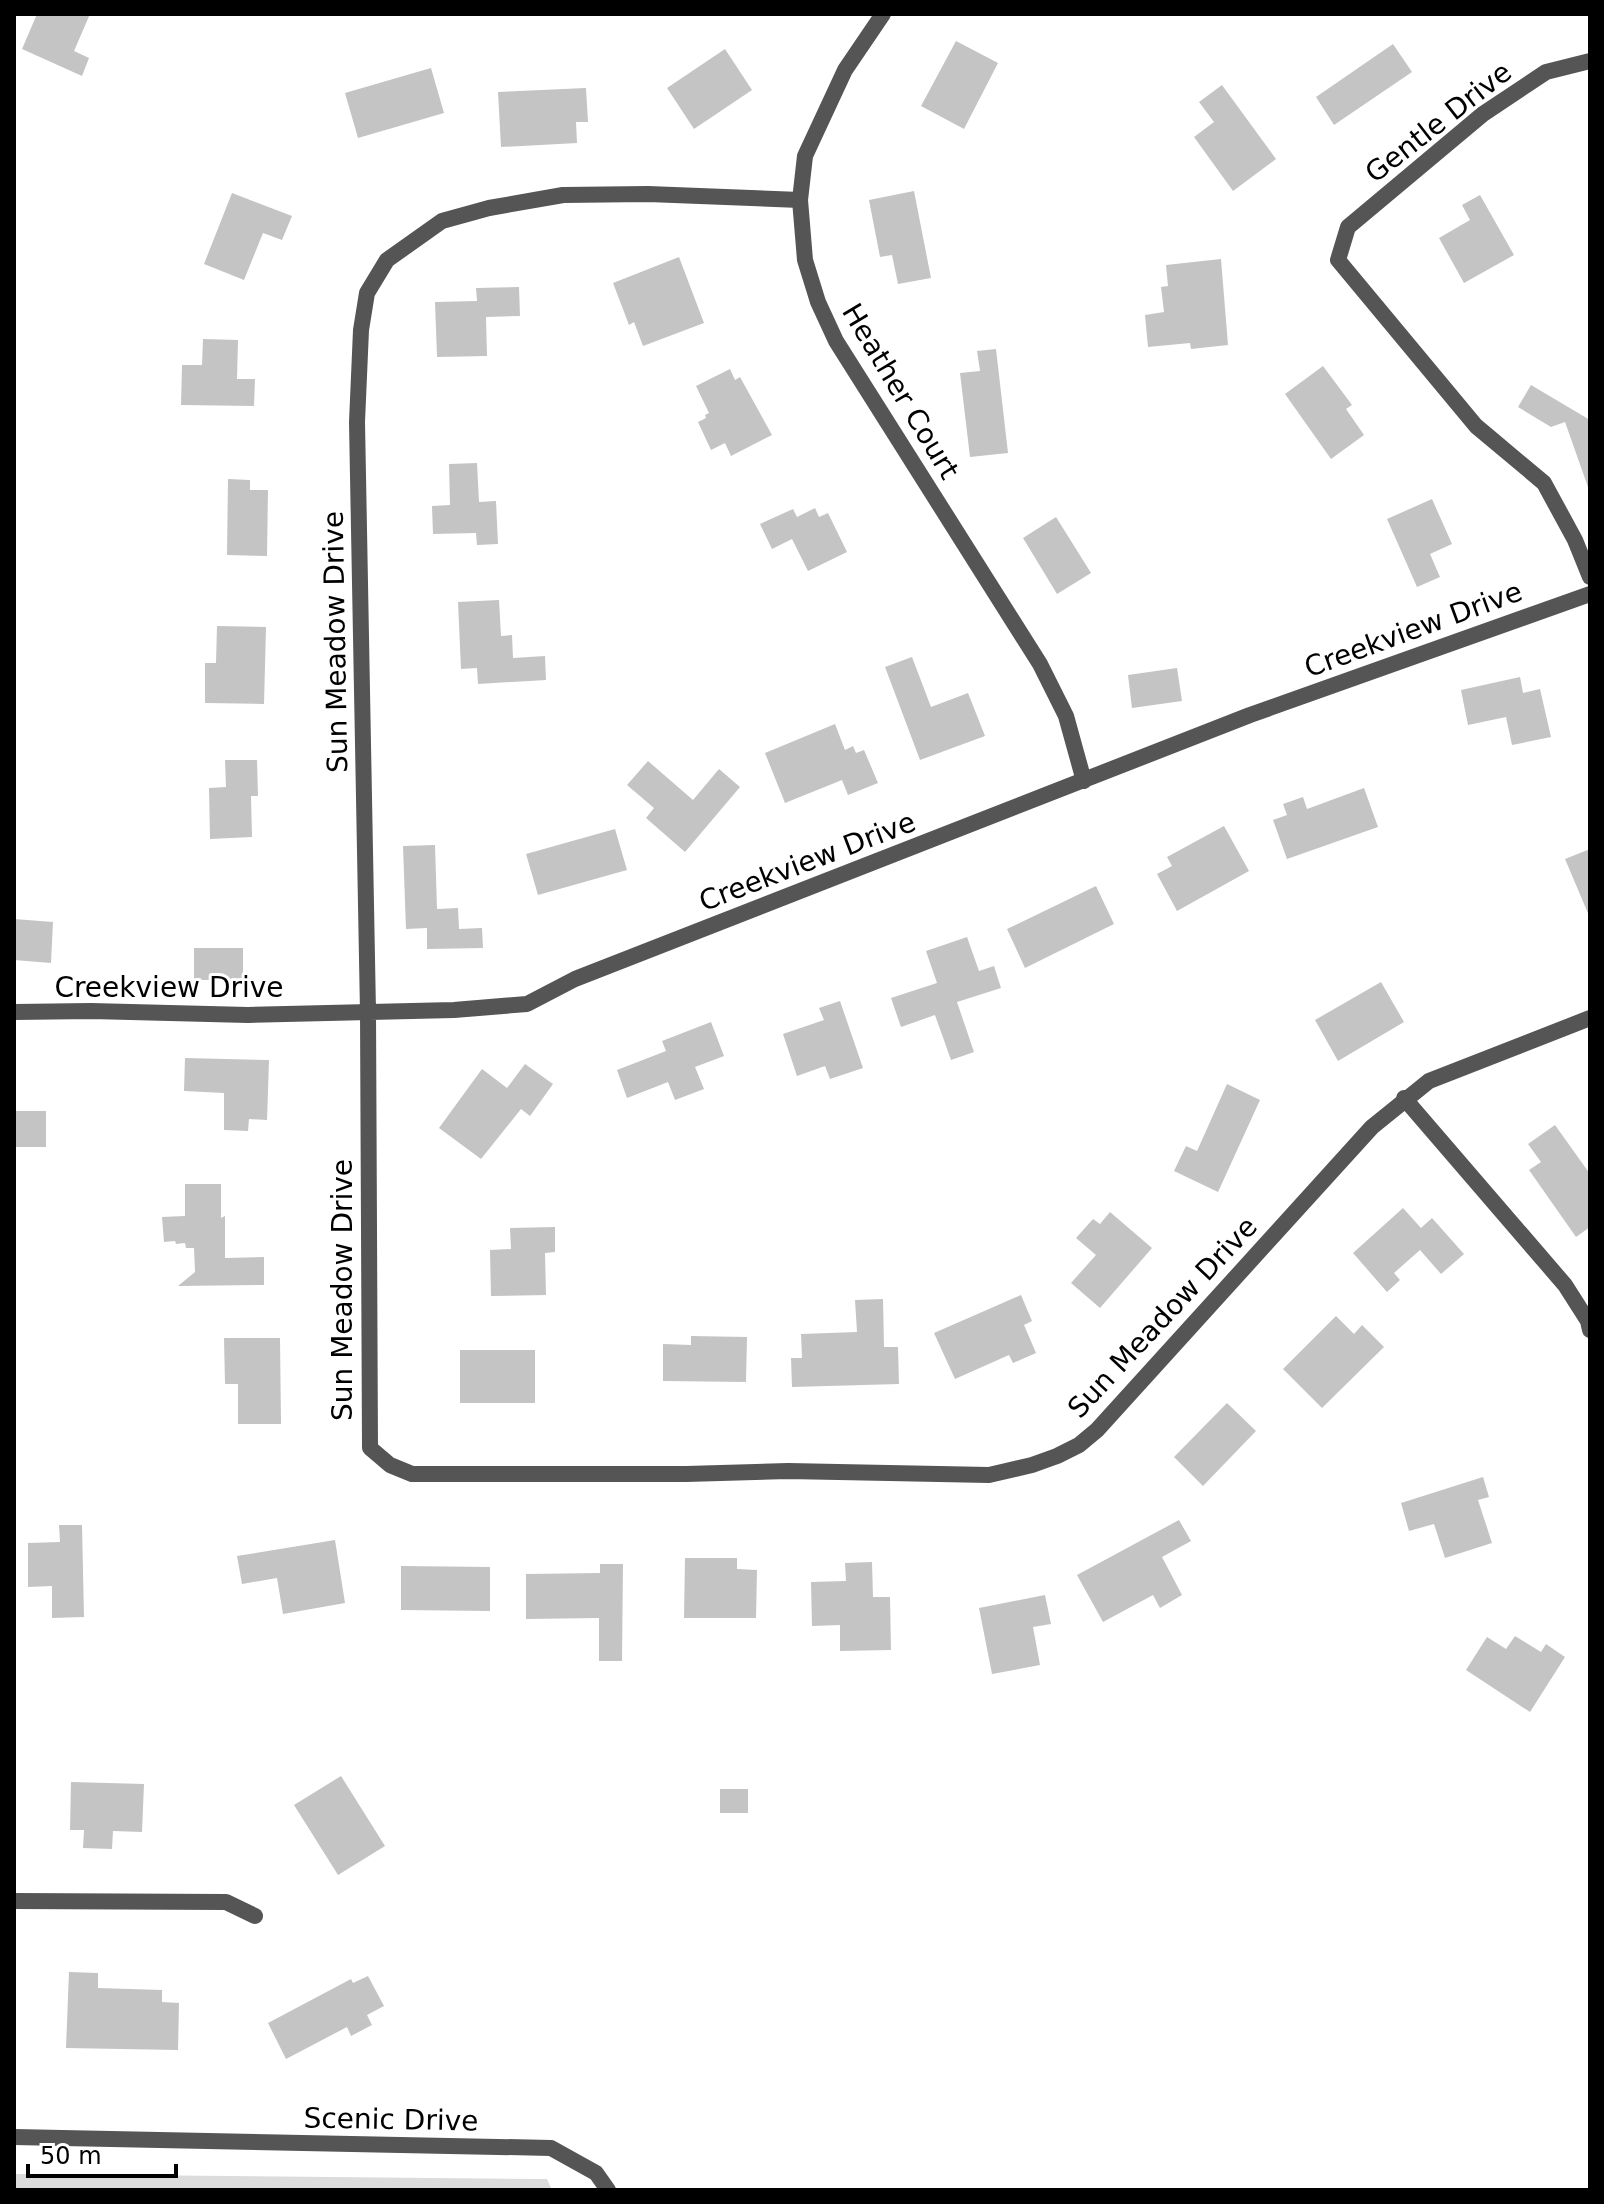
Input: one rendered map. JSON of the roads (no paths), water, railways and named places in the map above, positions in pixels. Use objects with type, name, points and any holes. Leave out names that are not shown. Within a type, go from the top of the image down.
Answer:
[{"type":"street","name":"Heather Court","points":[[883,14],[845,70],[805,156],[800,200],[805,260],[818,302],[836,341],[1040,664],[1066,716],[1084,781]]},
{"type":"street","name":"Gentle Drive","points":[[1590,61],[1546,72],[1483,114],[1348,227],[1338,260],[1476,426],[1544,483],[1575,540],[1590,577]]},
{"type":"street","name":"Sun Meadow Drive","points":[[800,200],[648,194],[563,195],[489,208],[442,221],[387,260],[367,293],[361,330],[357,422],[368,1012],[370,1448],[390,1465],[412,1474],[788,1471],[989,1475],[1045,1460],[1079,1445],[1097,1430],[1372,1127],[1404,1098],[1429,1081],[1590,1018]]},
{"type":"street","name":"Creekview Drive","points":[[14,1012],[248,1015],[454,1010],[527,1004],[575,979],[1250,715],[1590,594]]},
{"type":"street","points":[[1404,1098],[1565,1285],[1588,1321],[1590,1330]]},
{"type":"street","points":[[14,1901],[226,1902],[255,1916]]},
{"type":"street","name":"Scenic Drive","points":[[14,2137],[551,2148],[596,2173],[608,2190]]}]
